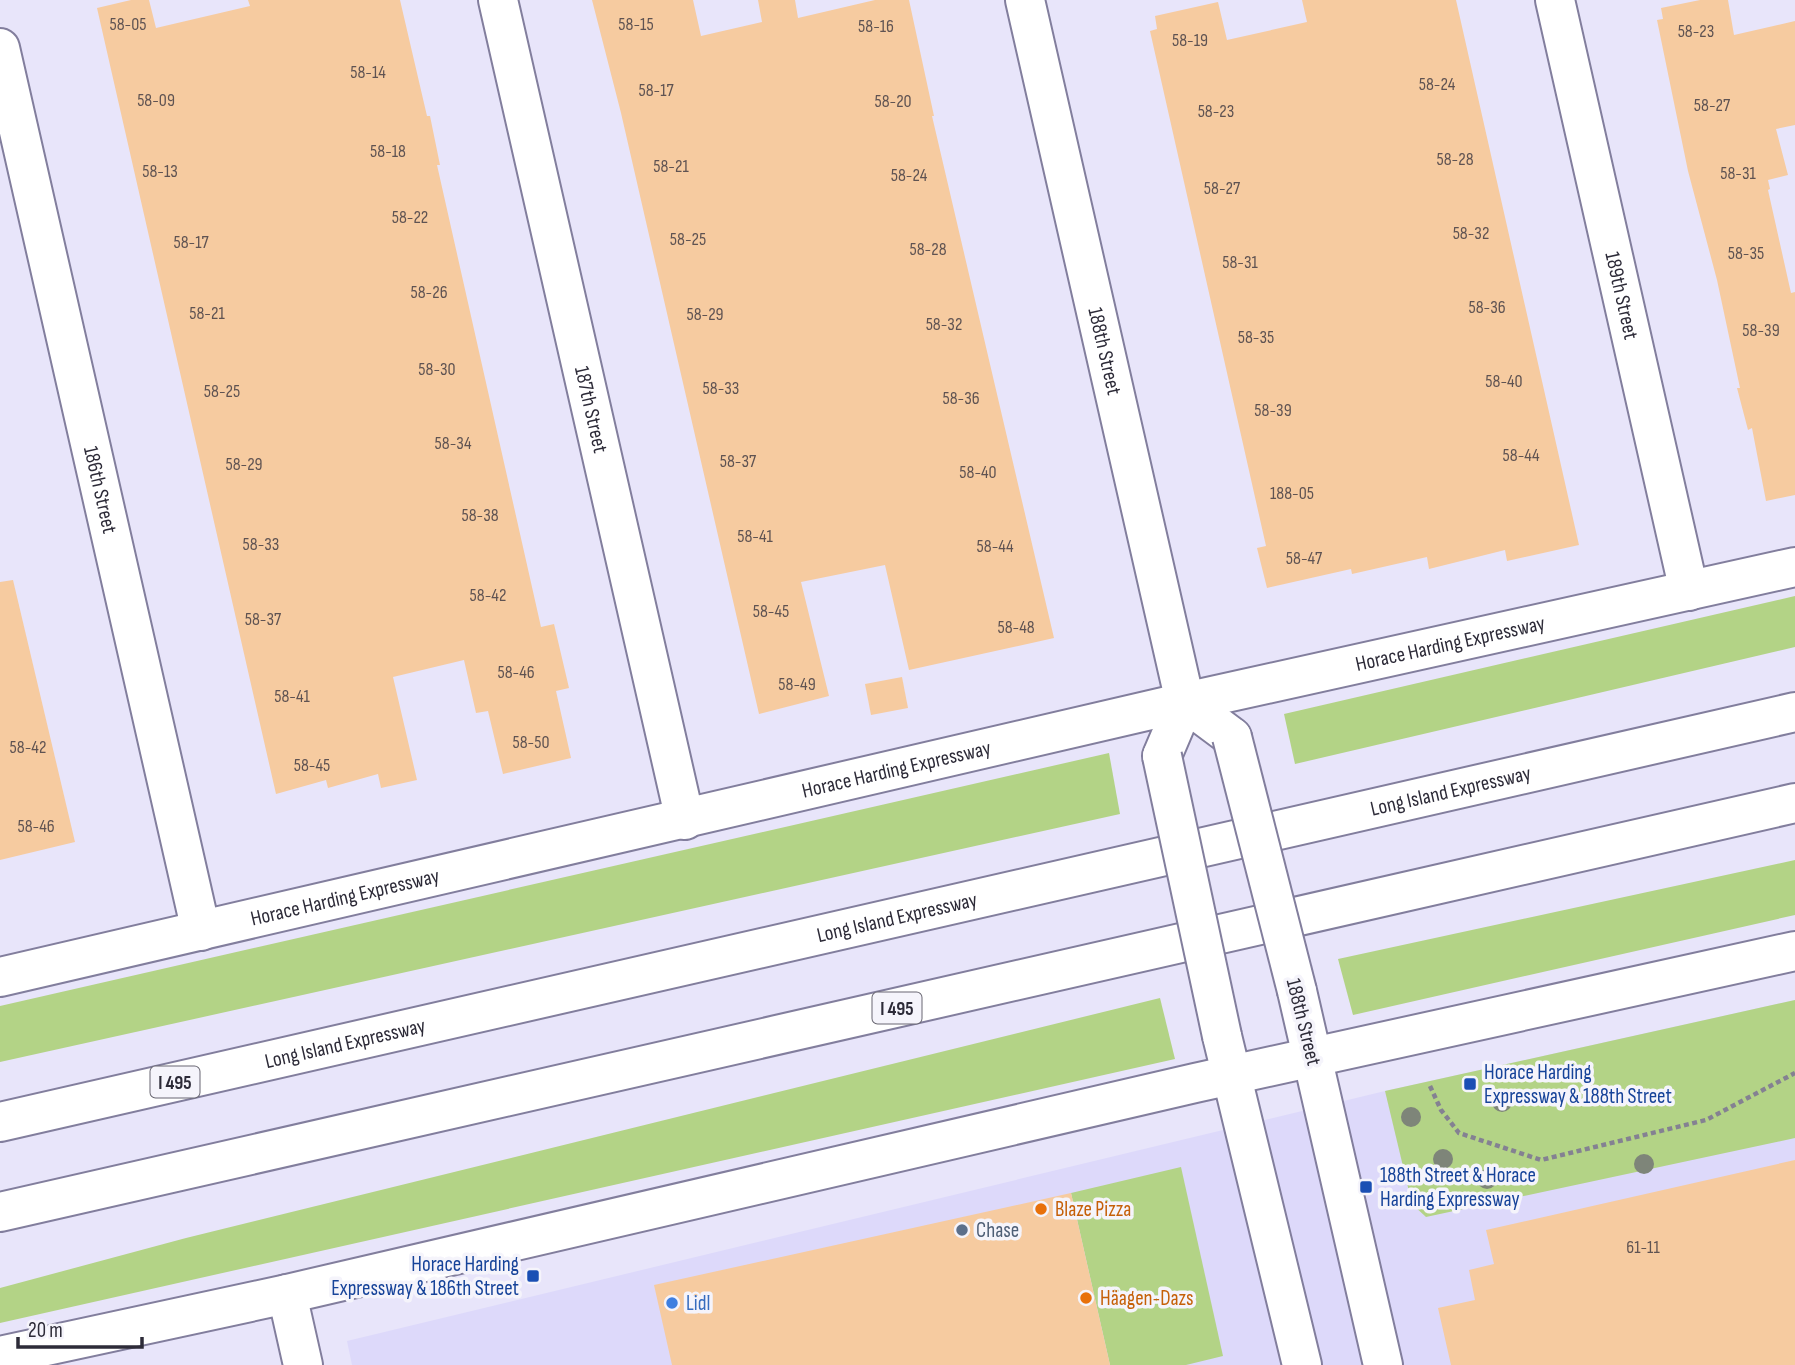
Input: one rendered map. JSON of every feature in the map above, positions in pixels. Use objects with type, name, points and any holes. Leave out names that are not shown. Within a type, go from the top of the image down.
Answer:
[{"type":"main road","name":"187th Street","points":[[498,0],[685,820]]},
{"type":"main road","name":"188th Street","points":[[1026,0],[1185,702],[1232,737],[1313,1057],[1383,1365]]},
{"type":"main road","name":"189th Street","points":[[1555,0],[1689,591]]},
{"type":"main road","name":"186th Street","points":[[0,48],[201,931]]},
{"type":"main road","name":"Horace Harding Expressway","points":[[0,977],[1185,702],[1795,567]]},
{"type":"main road","points":[[1185,702],[1162,756],[1222,1036],[1302,1365]]},
{"type":"main road","name":"Long Island Expressway","points":[[0,1122],[1795,712]]},
{"type":"main road","name":"I 495","points":[[0,1212],[1795,803]]},
{"type":"main road","points":[[0,1356],[286,1294],[1233,1075],[1795,951]]},
{"type":"main road","points":[[286,1294],[303,1365]]},
{"type":"path","points":[[1430,1086],[1441,1110],[1459,1133],[1541,1160],[1706,1120],[1795,1073]]},
{"type":"shaded area","points":[[1795,1000],[1795,1365],[352,1365],[347,1341],[1385,1091]]},
{"type":"green space","points":[[1795,596],[1795,647],[1295,764],[1284,714]]},
{"type":"green space","points":[[1109,753],[1120,814],[0,1062],[0,1006]]},
{"type":"green space","points":[[1795,860],[1795,915],[1353,1015],[1338,959]]},
{"type":"green space","points":[[1160,998],[1175,1059],[0,1323],[0,1288],[186,1238]]},
{"type":"green space","points":[[1795,1000],[1795,1138],[1426,1217],[1412,1204],[1385,1091]]},
{"type":"green space","points":[[1181,1167],[1223,1356],[1186,1365],[1110,1365],[1071,1193]]},
{"type":"building","points":[[131,0],[149,0],[156,28],[250,6],[248,0],[400,0],[427,116],[430,116],[440,165],[437,165],[541,627],[554,624],[569,688],[556,691],[571,758],[503,774],[488,711],[476,713],[464,660],[393,677],[417,780],[381,788],[378,774],[328,788],[326,780],[276,794],[97,8]]},
{"type":"building","points":[[592,0],[693,0],[701,36],[762,22],[758,0],[795,0],[798,18],[875,0],[909,0],[932,116],[1054,638],[909,670],[885,565],[801,582],[829,696],[759,714],[621,113]]},
{"type":"building","points":[[1302,0],[1456,0],[1579,545],[1507,561],[1505,550],[1429,569],[1427,557],[1352,574],[1351,569],[1267,588],[1257,548],[1266,546],[1150,31],[1157,29],[1155,16],[1218,2],[1227,40],[1307,22]]},
{"type":"building","points":[[1700,0],[1728,0],[1734,35],[1795,21],[1795,125],[1776,129],[1788,175],[1768,180],[1768,190],[1791,293],[1795,292],[1795,495],[1766,501],[1752,428],[1748,430],[1737,388],[1740,388],[1717,280],[1688,171],[1657,20],[1663,19],[1661,8]]},
{"type":"building","points":[[13,580],[75,842],[0,860],[0,582]]},
{"type":"building","points":[[902,677],[908,708],[871,715],[865,684]]},
{"type":"building","points":[[1795,1160],[1795,1365],[1451,1365],[1438,1308],[1475,1300],[1469,1270],[1494,1264],[1486,1230]]},
{"type":"building","points":[[1071,1193],[1110,1365],[672,1365],[654,1285]]},
{"type":"place","name":"Horace Harding Expressway & 188th Street","points":[[1470,1084]]},
{"type":"place","name":"188th Street & Horace Harding Expressway","points":[[1366,1187]]},
{"type":"place","name":"Blaze Pizza","points":[[1041,1209]]},
{"type":"place","name":"Chase","points":[[962,1230]]},
{"type":"place","name":"Horace Harding Expressway & 186th Street","points":[[533,1276]]},
{"type":"place","name":"Häagen-Dazs","points":[[1086,1298]]},
{"type":"place","name":"Lidl","points":[[672,1303]]}]
